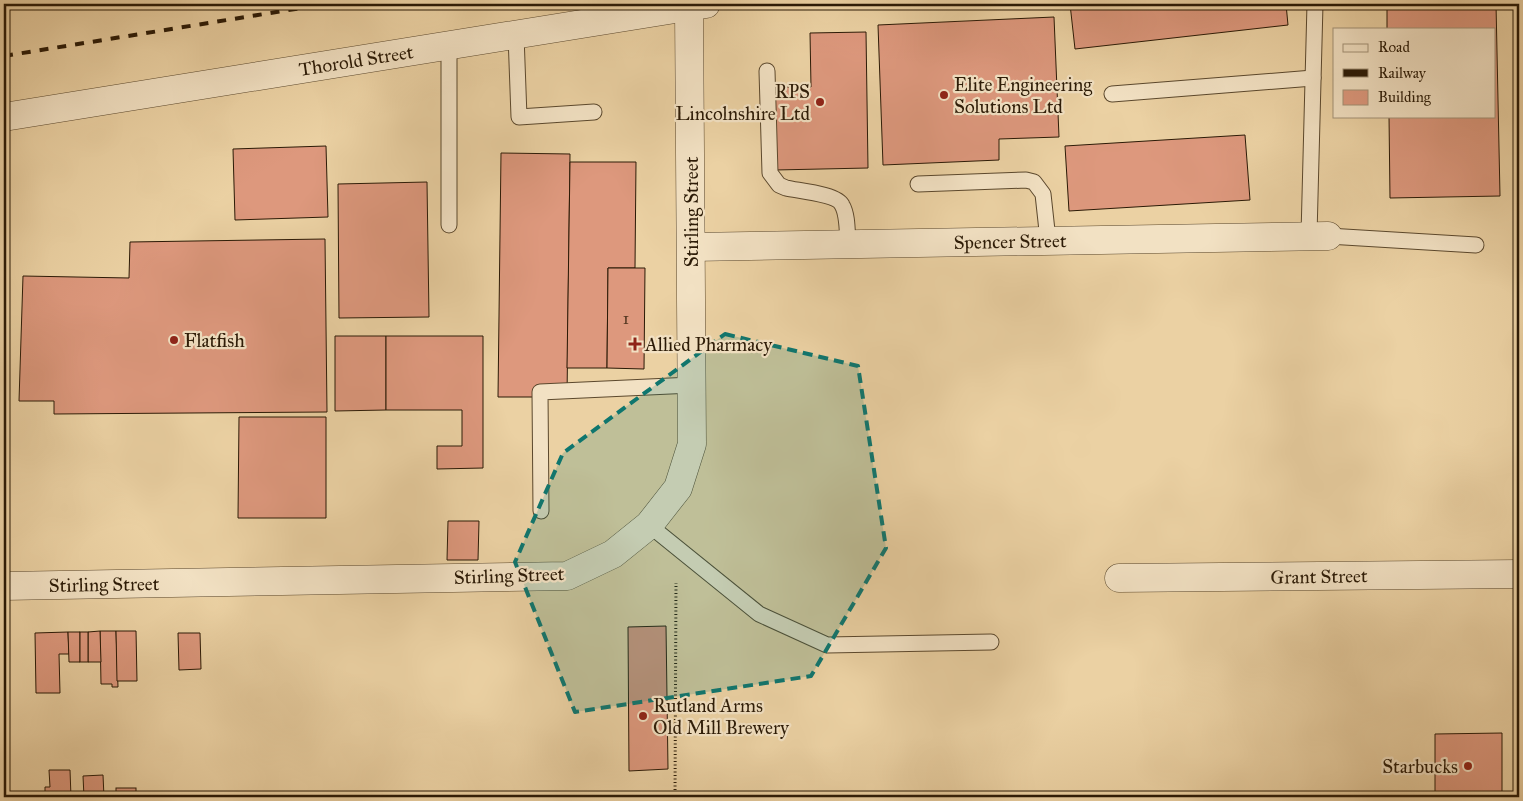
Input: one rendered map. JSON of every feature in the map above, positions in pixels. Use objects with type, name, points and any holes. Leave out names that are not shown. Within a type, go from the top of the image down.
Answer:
[{"type":"street","name":"Thorold Street","points":[[4,117],[698,5]]},
{"type":"street","name":"Stirling Street","points":[[4,586],[567,576],[613,554],[649,525],[678,488],[692,444],[692,248],[698,5]]},
{"type":"street","name":"Spencer Street","points":[[692,248],[1319,236]]},
{"type":"street","name":"Grant Street","points":[[1119,578],[1519,574]]},
{"type":"lane","points":[[1315,4],[1313,78],[1319,236],[1476,245]]},
{"type":"lane","points":[[516,35],[520,117],[594,112]]},
{"type":"lane","points":[[450,45],[450,225]]},
{"type":"lane","points":[[767,71],[770,173],[779,184],[786,188],[834,198],[840,202],[844,207],[848,244]]},
{"type":"lane","points":[[1112,94],[1313,78]]},
{"type":"lane","points":[[918,184],[1026,180],[1034,182],[1043,194],[1048,240]]},
{"type":"lane","points":[[541,511],[540,392],[692,385]]},
{"type":"lane","points":[[649,525],[758,614],[827,645],[991,642]]},
{"type":"path","points":[[675,797],[676,546]]},
{"type":"highlighted area","points":[[725,334],[858,366],[886,548],[811,676],[575,712],[515,562],[563,453]]},
{"type":"building","points":[[1070,4],[1286,4],[1288,25],[1075,49]]},
{"type":"building","points":[[1387,4],[1496,4],[1500,196],[1390,198],[1389,118],[1496,118],[1496,28],[1387,28]]},
{"type":"building","points":[[1054,17],[1059,137],[999,139],[999,160],[883,165],[878,25]]},
{"type":"building","points":[[866,32],[868,168],[775,170],[773,87],[811,87],[810,33]]},
{"type":"building","points":[[1245,135],[1250,200],[1069,211],[1065,146]]},
{"type":"building","points":[[326,146],[328,217],[235,220],[233,149]]},
{"type":"building","points":[[501,153],[570,154],[567,397],[498,397]]},
{"type":"building","points":[[570,162],[636,162],[635,268],[608,268],[607,368],[567,368]]},
{"type":"building","points":[[427,182],[429,317],[339,318],[338,184]]},
{"type":"building","name":"Flatfish","points":[[325,239],[327,412],[54,414],[54,401],[19,401],[23,276],[129,278],[130,242]]},
{"type":"building","points":[[4,243],[6,243],[8,395],[4,395]]},
{"type":"building","points":[[608,268],[645,268],[644,369],[607,368]]},
{"type":"building","points":[[335,336],[386,336],[386,410],[335,411]]},
{"type":"building","points":[[386,336],[483,336],[483,468],[437,469],[437,446],[462,446],[462,410],[386,410]]},
{"type":"building","points":[[239,417],[326,417],[326,518],[238,518]]},
{"type":"building","points":[[448,521],[479,521],[478,560],[447,560]]},
{"type":"building","points":[[666,626],[668,769],[629,771],[628,627]]},
{"type":"building","points":[[100,631],[116,631],[118,687],[112,687],[112,684],[101,684]]},
{"type":"building","points":[[100,631],[101,662],[88,662],[88,632]]},
{"type":"building","points":[[116,631],[136,631],[137,681],[117,681]]},
{"type":"building","points":[[68,632],[69,654],[59,654],[60,693],[36,693],[35,633]]},
{"type":"building","points":[[68,632],[80,632],[80,662],[69,662]]},
{"type":"building","points":[[80,632],[88,632],[88,662],[80,662]]},
{"type":"building","points":[[178,633],[200,633],[201,669],[179,670]]},
{"type":"building","name":"Starbucks","points":[[1502,733],[1502,797],[1435,797],[1435,734]]},
{"type":"building","points":[[49,770],[70,770],[71,797],[45,797],[45,787],[50,787]]},
{"type":"building","points":[[103,775],[104,797],[84,797],[83,776]]},
{"type":"building","points":[[116,788],[136,788],[136,797],[116,797]]},
{"type":"railway","points":[[4,56],[326,4]]},
{"type":"place","name":"Elite Engineering Solutions Ltd","points":[[944,95]]},
{"type":"place","name":"RPS Lincolnshire Ltd","points":[[820,102]]},
{"type":"place","name":"Flatfish","points":[[174,340]]},
{"type":"place","name":"Allied Pharmacy","points":[[635,344]]},
{"type":"place","name":"Rutland Arms Old Mill Brewery","points":[[643,716]]},
{"type":"place","name":"Starbucks","points":[[1468,766]]}]
